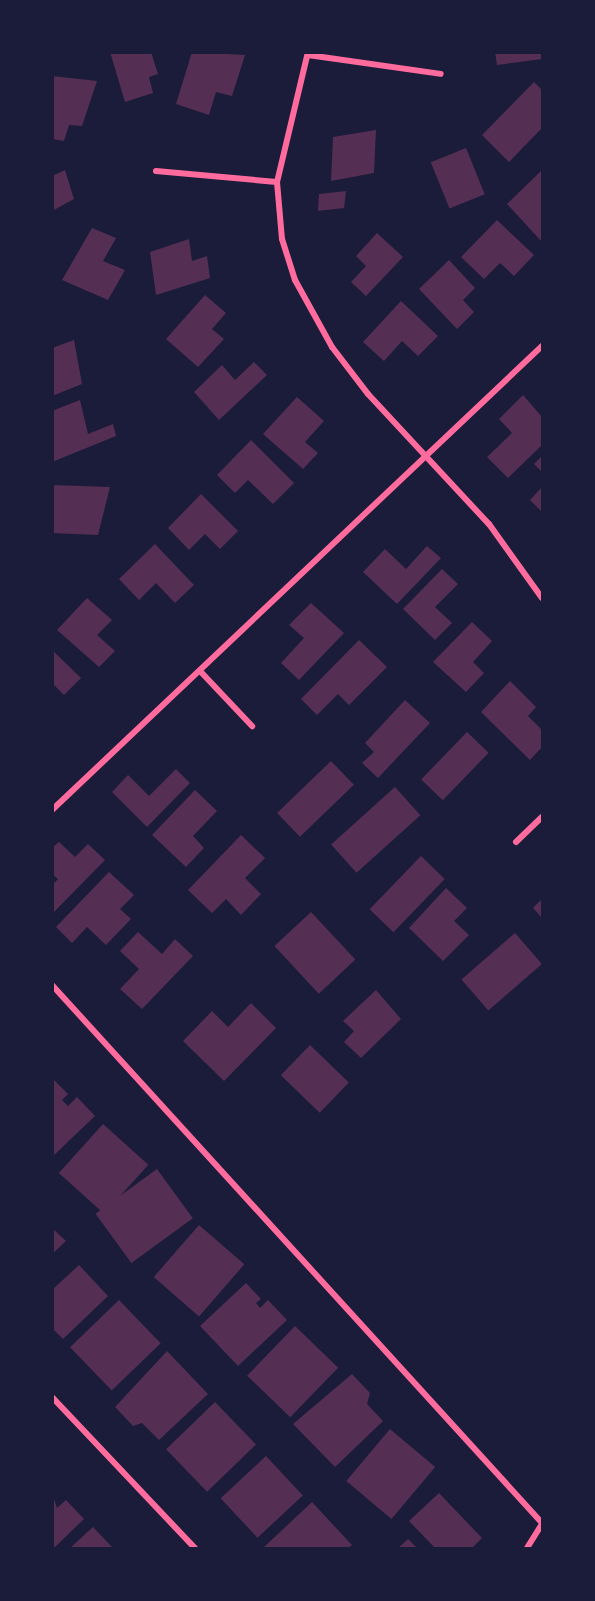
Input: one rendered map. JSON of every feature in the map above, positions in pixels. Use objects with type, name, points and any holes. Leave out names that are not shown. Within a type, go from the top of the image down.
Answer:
[{"type":"street","points":[[441,74],[308,54],[277,182],[282,239],[305,304],[368,394],[489,524],[543,598]]},
{"type":"street","points":[[156,171],[277,182]]},
{"type":"street","points":[[52,810],[543,346]]},
{"type":"street","points":[[200,671],[252,726]]},
{"type":"street","points":[[516,842],[543,817]]},
{"type":"street","points":[[52,985],[543,1523],[527,1548]]},
{"type":"street","points":[[52,1397],[195,1548]]},
{"type":"building","points":[[110,52],[151,52],[158,74],[149,77],[153,93],[125,102]]},
{"type":"building","points":[[192,52],[245,55],[232,96],[216,92],[209,115],[176,104]]},
{"type":"building","points":[[495,52],[542,52],[542,59],[497,65]]},
{"type":"building","points":[[52,76],[97,81],[82,126],[69,125],[64,141],[52,139]]},
{"type":"building","points":[[534,82],[542,90],[542,128],[509,162],[482,135]]},
{"type":"building","points":[[376,130],[374,173],[331,181],[333,137]]},
{"type":"building","points":[[466,148],[485,194],[449,209],[431,162]]},
{"type":"building","points":[[65,170],[74,199],[52,211],[52,176]]},
{"type":"building","points":[[541,171],[542,173],[542,242],[507,204]]},
{"type":"building","points":[[346,191],[344,208],[318,211],[319,194]]},
{"type":"building","points":[[497,220],[534,255],[514,276],[500,263],[484,279],[461,257]]},
{"type":"building","points":[[92,228],[116,238],[103,261],[125,270],[108,300],[62,280]]},
{"type":"building","points":[[377,233],[403,257],[366,296],[351,282],[366,266],[356,256]]},
{"type":"building","points":[[189,239],[192,261],[207,256],[210,278],[156,295],[150,252]]},
{"type":"building","points":[[449,260],[475,288],[463,300],[474,312],[457,329],[419,289]]},
{"type":"building","points":[[205,295],[226,313],[212,329],[224,339],[198,367],[166,339]]},
{"type":"building","points":[[401,301],[438,336],[418,356],[402,341],[384,361],[363,342]]},
{"type":"building","points":[[74,340],[82,384],[52,396],[52,348]]},
{"type":"building","points":[[254,362],[267,375],[219,420],[194,392],[222,365],[235,380]]},
{"type":"building","points":[[523,395],[542,417],[542,445],[508,478],[487,457],[512,433],[499,419]]},
{"type":"building","points":[[297,397],[324,421],[305,442],[318,453],[303,469],[263,434]]},
{"type":"building","points":[[80,400],[88,434],[113,424],[116,436],[52,462],[52,411]]},
{"type":"building","points":[[251,440],[294,483],[273,504],[248,480],[235,493],[217,475]]},
{"type":"building","points":[[542,456],[542,472],[534,464]]},
{"type":"building","points":[[52,485],[110,487],[98,535],[52,533]]},
{"type":"building","points":[[542,487],[542,512],[530,500]]},
{"type":"building","points":[[201,494],[238,531],[220,549],[205,534],[189,550],[168,528]]},
{"type":"building","points":[[155,544],[194,585],[175,603],[156,583],[139,600],[119,579]]},
{"type":"building","points":[[427,546],[441,558],[397,604],[363,572],[385,549],[406,569]]},
{"type":"building","points":[[442,569],[458,584],[435,607],[452,623],[435,640],[403,609]]},
{"type":"building","points":[[87,598],[112,620],[97,635],[115,651],[99,667],[57,630]]},
{"type":"building","points":[[311,603],[344,633],[299,680],[281,663],[304,638],[289,625]]},
{"type":"building","points":[[472,622],[492,641],[473,662],[484,673],[466,692],[433,662]]},
{"type":"building","points":[[359,640],[387,667],[349,705],[338,694],[317,715],[301,699]]},
{"type":"building","points":[[52,650],[81,678],[64,695],[52,683]]},
{"type":"building","points":[[510,681],[536,707],[528,716],[542,730],[542,747],[530,760],[481,712]]},
{"type":"building","points":[[405,700],[430,723],[378,778],[362,763],[374,752],[365,743]]},
{"type":"building","points":[[467,732],[489,753],[443,800],[421,779]]},
{"type":"building","points":[[331,761],[354,785],[300,837],[277,813]]},
{"type":"building","points":[[176,769],[190,783],[147,827],[112,792],[128,775],[149,796]]},
{"type":"building","points":[[395,787],[420,815],[357,873],[331,845]]},
{"type":"building","points":[[195,790],[217,811],[193,836],[204,848],[186,867],[152,835]]},
{"type":"building","points":[[241,835],[265,858],[245,878],[261,894],[241,915],[226,899],[212,913],[188,890]]},
{"type":"building","points":[[59,842],[75,857],[88,844],[105,860],[52,914],[52,885],[58,879],[52,874],[52,848]]},
{"type":"building","points":[[421,856],[445,879],[393,932],[370,909]]},
{"type":"building","points":[[109,872],[134,895],[120,909],[131,919],[106,945],[87,927],[72,943],[56,927]]},
{"type":"building","points":[[446,888],[467,908],[454,921],[469,935],[443,961],[409,928]]},
{"type":"building","points":[[542,899],[542,918],[533,908]]},
{"type":"building","points":[[311,912],[355,960],[319,994],[274,946]]},
{"type":"building","points":[[138,932],[162,954],[175,939],[193,956],[142,1009],[120,989],[139,969],[120,951]]},
{"type":"building","points":[[515,933],[542,964],[488,1011],[461,980]]},
{"type":"building","points":[[376,990],[401,1019],[361,1058],[344,1042],[354,1031],[343,1021]]},
{"type":"building","points":[[251,1003],[276,1028],[224,1081],[183,1041],[212,1011],[228,1027]]},
{"type":"building","points":[[310,1045],[349,1083],[320,1113],[281,1075]]},
{"type":"building","points":[[54,1080],[68,1094],[62,1100],[68,1106],[77,1097],[95,1116],[52,1157]]},
{"type":"building","points":[[103,1124],[148,1165],[104,1214],[59,1173]]},
{"type":"building","points":[[157,1169],[193,1218],[131,1263],[96,1214]]},
{"type":"building","points":[[199,1225],[244,1264],[199,1316],[154,1277]]},
{"type":"building","points":[[52,1228],[66,1241],[52,1254]]},
{"type":"building","points":[[79,1265],[108,1296],[63,1339],[52,1328],[52,1290]]},
{"type":"building","points":[[246,1283],[261,1299],[256,1303],[260,1308],[268,1300],[287,1320],[238,1366],[200,1326]]},
{"type":"building","points":[[119,1300],[161,1343],[112,1390],[70,1347]]},
{"type":"building","points":[[295,1326],[338,1368],[290,1417],[247,1376]]},
{"type":"building","points":[[167,1351],[208,1394],[159,1440],[142,1423],[133,1426],[115,1407]]},
{"type":"building","points":[[352,1374],[370,1393],[367,1404],[383,1421],[335,1467],[293,1424]]},
{"type":"building","points":[[215,1402],[256,1444],[207,1492],[166,1449]]},
{"type":"building","points":[[390,1429],[435,1467],[391,1519],[346,1481]]},
{"type":"building","points":[[266,1456],[303,1495],[257,1538],[221,1498]]},
{"type":"building","points":[[52,1493],[57,1508],[66,1500],[84,1519],[54,1548]]},
{"type":"building","points":[[439,1493],[482,1538],[472,1548],[435,1548],[409,1521]]},
{"type":"building","points":[[312,1502],[352,1545],[348,1548],[263,1548]]},
{"type":"building","points":[[93,1527],[113,1548],[70,1548]]},
{"type":"building","points":[[408,1539],[417,1548],[398,1548]]}]
